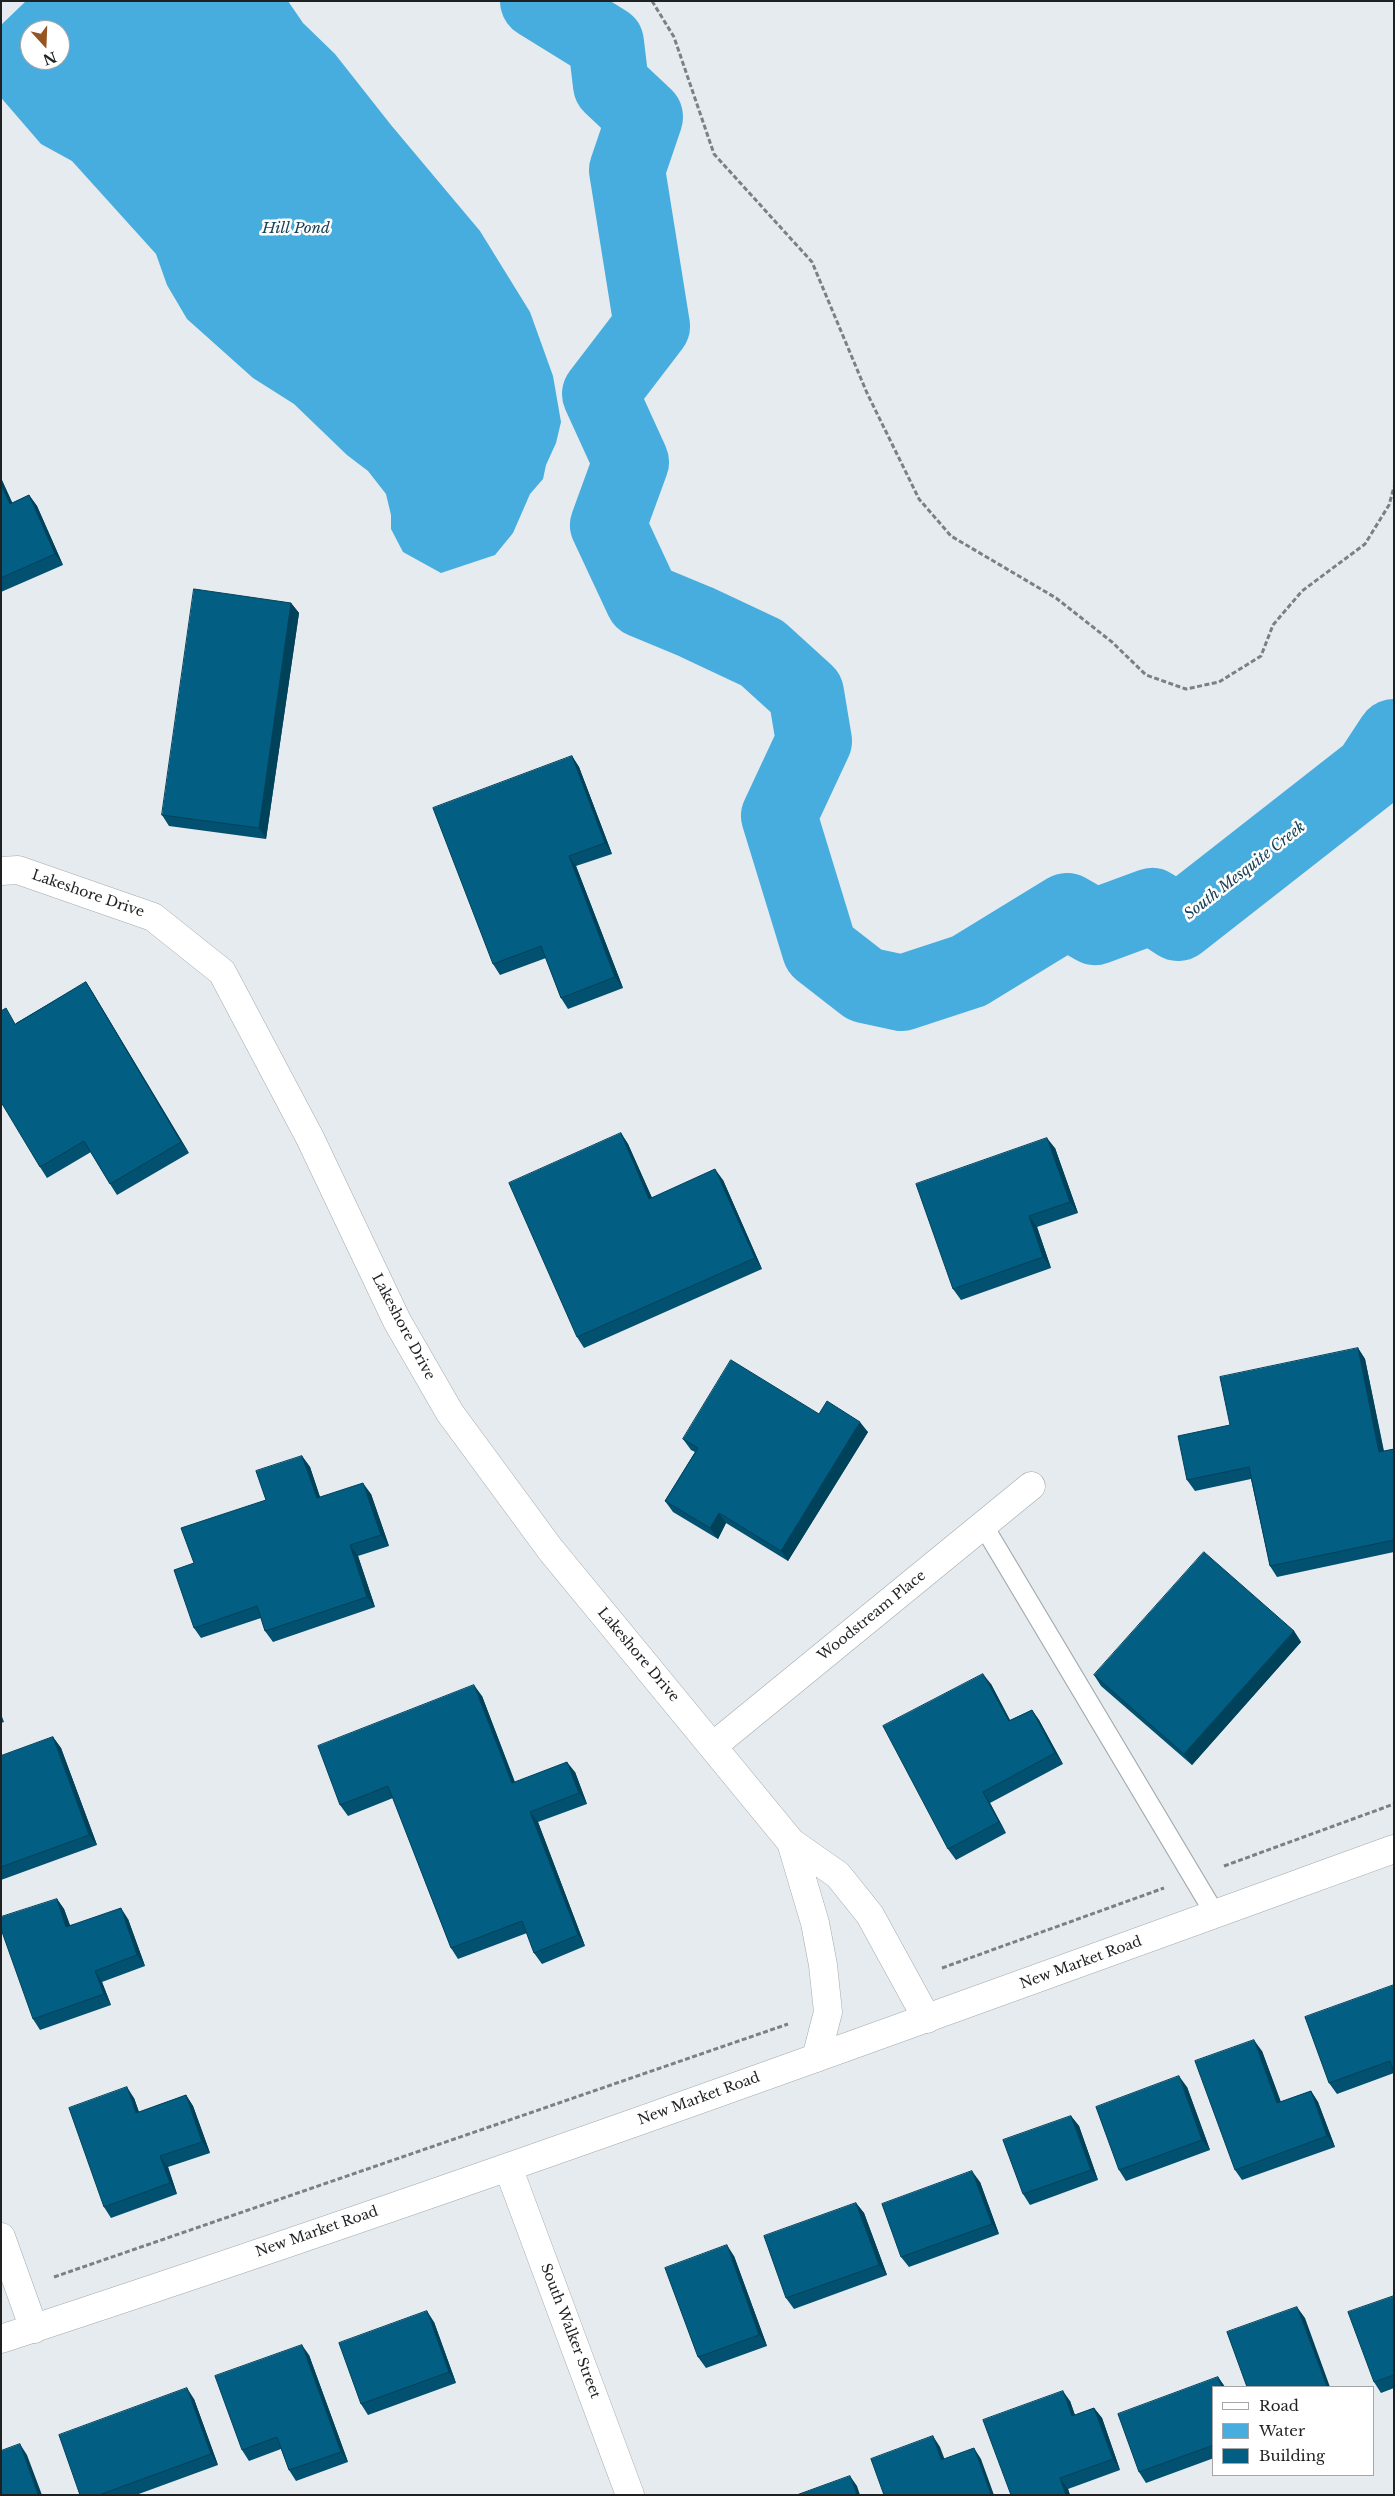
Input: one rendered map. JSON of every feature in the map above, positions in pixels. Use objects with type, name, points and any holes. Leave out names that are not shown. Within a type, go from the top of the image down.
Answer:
[{"type":"street","name":"Lakeshore Drive","points":[[1,872],[18,870],[153,917],[222,972],[310,1138],[397,1321],[450,1414],[550,1549],[790,1842],[838,1875],[870,1915],[927,2019]]},
{"type":"street","name":"Woodstream Place","points":[[713,1746],[1031,1486]]},
{"type":"street","name":"Lakeshore Drive","points":[[790,1842],[815,1923],[823,1965],[828,2010],[816,2058]]},
{"type":"street","name":"New Market Road","points":[[1,2339],[508,2167],[927,2019],[1394,1849]]},
{"type":"street","name":"South Walker Street","points":[[508,2167],[630,2495]]},
{"type":"street","points":[[1,2237],[34,2328]]},
{"type":"lane","points":[[984,1525],[1215,1914]]},
{"type":"path","points":[[652,1],[674,37],[714,154],[812,262],[867,393],[919,499],[952,536],[1056,598],[1112,642],[1146,675],[1186,689],[1219,682],[1261,656],[1273,625],[1302,591],[1366,544],[1388,505],[1394,487]]},
{"type":"path","points":[[906,1981],[1394,1804]]},
{"type":"path","points":[[20,2289],[828,2010]]},
{"type":"water","name":"Hill Pond","points":[[26,1],[288,1],[303,23],[335,54],[391,125],[480,231],[530,312],[553,376],[561,422],[556,443],[546,465],[543,479],[530,494],[513,533],[495,555],[441,573],[403,552],[391,529],[391,515],[386,494],[368,471],[347,455],[294,404],[253,378],[187,319],[167,285],[156,254],[72,161],[41,144],[1,97],[1,25]]},
{"type":"building","points":[[1,484],[10,504],[29,495],[55,554],[1,578]]},
{"type":"building","points":[[194,589],[291,603],[259,828],[162,815]]},
{"type":"building","points":[[572,756],[605,843],[569,856],[615,977],[561,998],[541,946],[493,964],[433,808]]},
{"type":"building","points":[[86,982],[181,1142],[110,1184],[84,1141],[40,1167],[1,1102],[1,1011],[6,1008],[15,1024]]},
{"type":"building","points":[[621,1133],[649,1199],[715,1169],[755,1258],[577,1337],[509,1183]]},
{"type":"building","points":[[1047,1138],[1070,1202],[1029,1216],[1043,1257],[953,1289],[916,1184]]},
{"type":"building","points":[[1358,1348],[1379,1452],[1394,1449],[1394,1540],[1270,1566],[1249,1467],[1187,1480],[1178,1436],[1230,1425],[1220,1377]]},
{"type":"building","points":[[731,1360],[819,1414],[827,1401],[860,1422],[781,1551],[719,1513],[710,1528],[665,1501],[698,1448],[683,1439]]},
{"type":"building","points":[[302,1456],[317,1498],[363,1483],[381,1535],[350,1545],[367,1597],[265,1631],[257,1606],[194,1628],[174,1570],[194,1563],[181,1528],[266,1500],[256,1471]]},
{"type":"building","points":[[1204,1552],[1294,1631],[1184,1754],[1094,1675]]},
{"type":"building","points":[[983,1674],[1009,1721],[1032,1710],[1055,1753],[983,1792],[999,1822],[948,1849],[883,1726]]},
{"type":"building","points":[[474,1685],[512,1783],[567,1762],[579,1793],[530,1812],[578,1935],[534,1953],[522,1921],[451,1948],[388,1786],[340,1805],[318,1746]]},
{"type":"building","points":[[53,1737],[89,1835],[1,1867],[1,1756]]},
{"type":"building","points":[[57,1899],[66,1927],[121,1908],[137,1955],[95,1971],[104,1994],[33,2019],[1,1929],[1,1917]]},
{"type":"building","points":[[1394,1985],[1394,2072],[1390,2061],[1329,2083],[1305,2017]]},
{"type":"building","points":[[1254,2040],[1277,2103],[1311,2091],[1327,2136],[1235,2170],[1195,2061]]},
{"type":"building","points":[[1179,2076],[1202,2140],[1119,2170],[1096,2107]]},
{"type":"building","points":[[127,2087],[136,2113],[186,2095],[202,2142],[160,2156],[170,2183],[104,2207],[69,2108]]},
{"type":"building","points":[[1071,2116],[1091,2170],[1023,2194],[1003,2140]]},
{"type":"building","points":[[972,2171],[992,2224],[901,2257],[882,2204]]},
{"type":"building","points":[[856,2203],[879,2265],[786,2298],[764,2236]]},
{"type":"building","points":[[727,2245],[759,2335],[698,2357],[665,2268]]},
{"type":"building","points":[[1394,2296],[1394,2375],[1374,2382],[1348,2312]]},
{"type":"building","points":[[1297,2307],[1327,2386],[1247,2386],[1227,2332]]},
{"type":"building","points":[[427,2311],[449,2372],[361,2404],[339,2343]]},
{"type":"building","points":[[302,2345],[341,2452],[289,2470],[277,2437],[242,2450],[215,2376]]},
{"type":"building","points":[[1218,2377],[1222,2386],[1212,2386],[1212,2446],[1139,2472],[1118,2414]]},
{"type":"building","points":[[187,2388],[211,2454],[99,2495],[80,2495],[59,2435]]},
{"type":"building","points":[[1063,2391],[1072,2416],[1094,2408],[1113,2459],[1060,2478],[1066,2495],[1011,2495],[983,2420]]},
{"type":"building","points":[[933,2436],[941,2460],[974,2448],[991,2495],[884,2495],[871,2459]]},
{"type":"building","points":[[20,2444],[38,2495],[1,2495],[1,2451]]},
{"type":"building","points":[[850,2476],[857,2495],[797,2495]]},
{"type":"waterway","name":"South Mesquite Creek","points":[[538,1],[606,43],[611,85],[645,117],[627,170],[652,326],[600,394],[631,462],[608,525],[643,600],[762,653],[806,693],[814,741],[779,816],[820,950],[865,985],[902,993],[969,971],[1067,911],[1095,927],[1152,906],[1178,923],[1371,772],[1394,737]]}]
